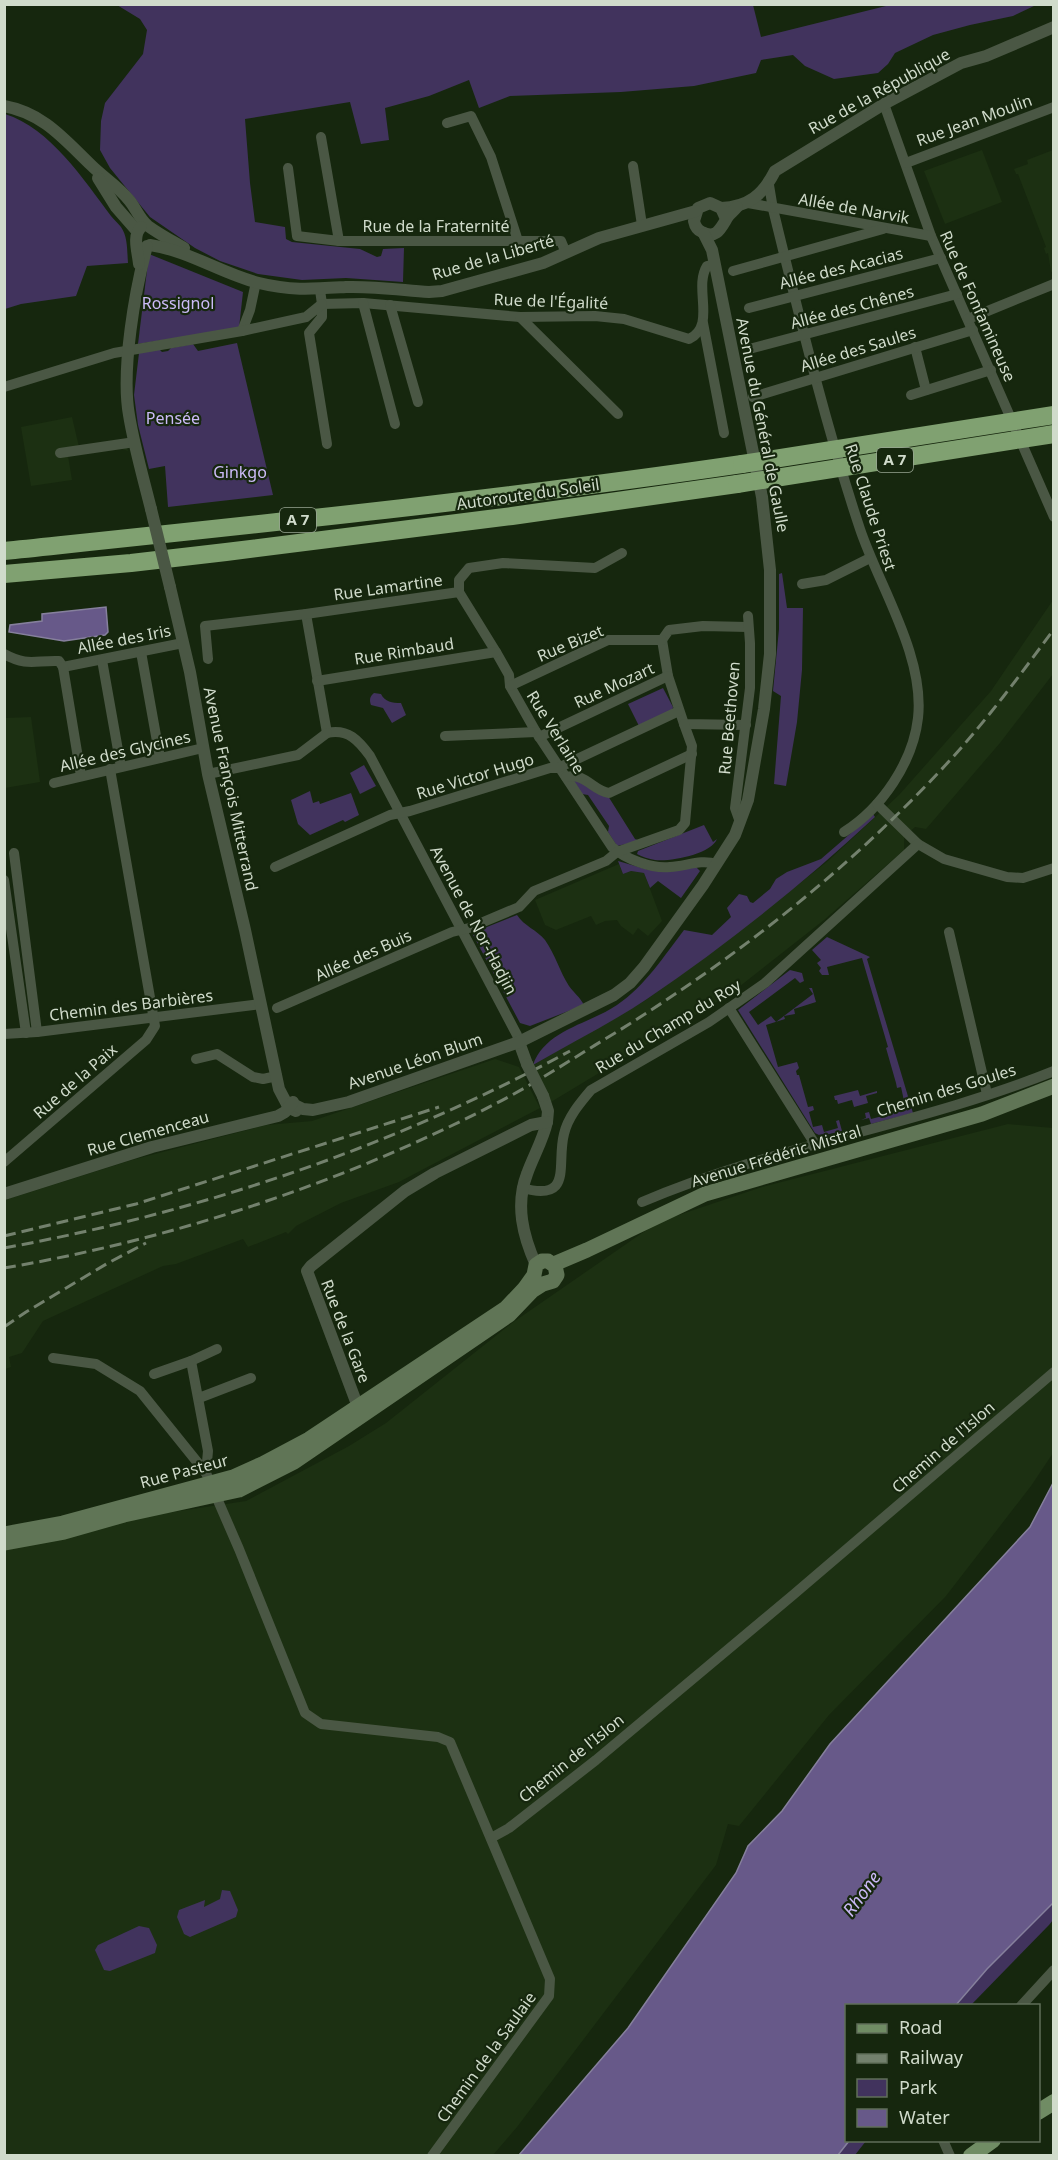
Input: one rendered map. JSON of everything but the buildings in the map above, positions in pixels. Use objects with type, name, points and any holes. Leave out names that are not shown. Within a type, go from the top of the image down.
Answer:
[{"type":"highway","name":"Autoroute du Soleil","points":[[4,551],[627,481],[1053,415]]},
{"type":"highway","name":"Autoroute du Soleil","points":[[4,574],[131,563],[512,516],[737,484],[1053,434]]},
{"type":"highway","points":[[4,585],[78,576],[131,563]]},
{"type":"main road","name":"Avenue Frédéric Mistral","points":[[545,1270],[705,1194],[982,1114],[1053,1086]]},
{"type":"main road","name":"Avenue Frédéric Mistral","points":[[982,1114],[1015,1110],[1053,1097]]},
{"type":"main road","points":[[355,1415],[421,1365],[497,1313],[545,1270]]},
{"type":"main road","points":[[355,1415],[509,1315],[545,1270]]},
{"type":"main road","points":[[478,1336],[476,1333],[494,1321],[497,1313]]},
{"type":"main road","name":"Rue Pasteur","points":[[4,1534],[63,1523],[211,1484],[239,1490],[276,1472],[355,1415]]},
{"type":"main road","name":"Rue Pasteur","points":[[4,1543],[64,1532],[124,1515],[211,1484]]},
{"type":"main road","points":[[1040,2111],[1053,2102]]},
{"type":"street","name":"Rue de la République","points":[[742,205],[769,185],[775,171],[884,104],[961,63],[986,56],[1053,27]]},
{"type":"street","name":"Rue de Fonfamineuse","points":[[884,104],[931,236],[1053,517]]},
{"type":"street","name":"Rue de la Liberté","points":[[4,106],[33,114],[68,141],[90,164],[116,207],[145,236],[256,282],[285,288],[320,290],[346,287],[441,291],[543,263],[598,238],[642,225],[680,214],[695,216]]},
{"type":"street","name":"Rue Jean Moulin","points":[[906,162],[1053,107]]},
{"type":"street","points":[[447,123],[471,116],[491,157],[518,241]]},
{"type":"street","points":[[321,137],[339,241]]},
{"type":"street","points":[[633,166],[642,225]]},
{"type":"street","name":"Rue de la Fraternité","points":[[288,168],[297,236],[339,241],[561,241],[566,253]]},
{"type":"street","name":"Rue Claude Priest","points":[[769,185],[816,378],[870,558],[910,651],[919,693],[914,742],[898,774],[865,817],[844,832]]},
{"type":"street","points":[[706,203],[714,204],[724,214],[722,229],[717,233],[704,234],[698,230],[695,216],[706,203]]},
{"type":"street","points":[[724,214],[742,205]]},
{"type":"street","name":"Allée de Narvik","points":[[742,205],[931,236]]},
{"type":"street","points":[[734,271],[887,228]]},
{"type":"street","name":"Avenue du Général de Gaulle","points":[[712,250],[717,233]]},
{"type":"street","name":"Avenue du Général de Gaulle","points":[[519,1042],[606,1000],[630,983],[644,967],[717,864],[735,836],[748,800],[764,709],[770,654],[771,570],[762,497],[712,250],[704,234]]},
{"type":"street","name":"Avenue François Mitterrand","points":[[145,236],[129,351],[128,413],[183,643],[208,774],[277,1076],[291,1103]]},
{"type":"street","name":"Allée des Acacias","points":[[749,308],[941,258]]},
{"type":"street","points":[[715,264],[707,266],[703,273],[703,323],[724,433]]},
{"type":"street","points":[[242,331],[250,310],[256,282]]},
{"type":"street","points":[[968,319],[1053,284]]},
{"type":"street","points":[[320,290],[322,317],[309,333],[327,444]]},
{"type":"street","name":"Allée des Chênes","points":[[753,348],[957,294]]},
{"type":"street","points":[[363,303],[395,424]]},
{"type":"street","name":"Rue de l'Égalité","points":[[4,387],[114,353],[242,331],[306,316],[322,304],[363,303],[520,317],[595,316],[624,319],[688,339],[697,335],[703,323]]},
{"type":"street","points":[[390,305],[418,402]]},
{"type":"street","points":[[520,317],[618,414]]},
{"type":"street","name":"Allée des Saules","points":[[753,397],[973,330]]},
{"type":"street","points":[[915,347],[926,390]]},
{"type":"street","points":[[911,395],[991,370]]},
{"type":"street","points":[[60,453],[135,442]]},
{"type":"street","name":"Rue Lamartine","points":[[208,659],[205,626],[459,592],[459,580],[469,568],[503,563],[595,568],[622,553]]},
{"type":"street","points":[[802,584],[826,580],[870,558]]},
{"type":"street","name":"Rue Verlaine","points":[[459,592],[496,651],[509,675],[510,686],[558,768],[617,852]]},
{"type":"street","points":[[208,774],[298,755],[327,733],[306,614]]},
{"type":"street","name":"Rue Beethoven","points":[[740,822],[735,808],[750,688],[748,621]]},
{"type":"street","name":"Rue Bizet","points":[[510,686],[608,639],[662,640],[669,630],[748,621]]},
{"type":"street","points":[[566,777],[572,776],[586,780],[603,792],[609,793],[692,754],[692,746],[668,676],[662,640]]},
{"type":"street","name":"Allée des Iris","points":[[4,654],[25,662],[59,661],[63,667],[183,643]]},
{"type":"street","name":"Rue Rimbaud","points":[[317,681],[496,651]]},
{"type":"street","points":[[141,652],[160,758]]},
{"type":"street","points":[[102,660],[115,768],[154,1017]]},
{"type":"street","points":[[63,667],[81,776]]},
{"type":"street","name":"Rue Mozart","points":[[538,734],[668,676]]},
{"type":"street","name":"Rue Victor Hugo","points":[[274,867],[390,815],[550,768],[558,768],[679,711]]},
{"type":"street","points":[[684,724],[746,725]]},
{"type":"street","name":"Avenue de Nor-Hadjin","points":[[327,733],[336,731],[345,733],[359,741],[370,756],[519,1042]]},
{"type":"street","points":[[445,736],[538,734]]},
{"type":"street","name":"Allée des Glycines","points":[[54,783],[203,748]]},
{"type":"street","name":"Allée des Buis","points":[[277,1008],[452,932],[519,907],[534,891],[606,861],[617,852],[679,830],[685,823],[692,754]]},
{"type":"street","points":[[877,804],[918,844],[944,859],[1007,877],[1023,878],[1053,868]]},
{"type":"street","name":"Rue du Champ du Roy","points":[[522,1188],[551,1190],[558,1184],[562,1172],[561,1149],[564,1132],[579,1103],[591,1090],[700,1028],[765,983],[918,844]]},
{"type":"street","points":[[617,852],[650,866],[662,868],[693,862],[717,864]]},
{"type":"street","points":[[14,853],[31,1033]]},
{"type":"street","points":[[4,880],[31,1033]]},
{"type":"street","points":[[950,932],[987,1094]]},
{"type":"street","name":"Chemin des Barbières","points":[[4,1034],[31,1033],[261,1004]]},
{"type":"street","points":[[729,1008],[815,1144]]},
{"type":"street","name":"Rue de la Paix","points":[[4,1162],[146,1040],[155,1026],[154,1017]]},
{"type":"street","points":[[519,1042],[548,1111],[547,1122],[522,1188],[520,1207],[525,1233],[545,1270]]},
{"type":"street","name":"Avenue Léon Blum","points":[[291,1103],[321,1107],[349,1102],[519,1042]]},
{"type":"street","points":[[196,1059],[217,1054],[253,1077],[263,1079],[277,1076]]},
{"type":"street","name":"Chemin des Goules","points":[[642,1202],[680,1186],[815,1144],[928,1114],[1053,1071]]},
{"type":"street","points":[[291,1103],[313,1113],[349,1102]]},
{"type":"street","name":"Rue Clemenceau","points":[[4,1194],[152,1147],[278,1116],[291,1103]]},
{"type":"street","name":"Rue de la Gare","points":[[355,1415],[307,1271],[387,1204],[415,1185],[531,1125],[547,1122]]},
{"type":"street","points":[[154,1374],[217,1349]]},
{"type":"street","points":[[53,1358],[96,1364],[140,1391],[211,1484],[305,1713],[321,1724],[438,1737],[450,1742],[491,1838]]},
{"type":"street","points":[[191,1361],[208,1451],[211,1484]]},
{"type":"street","name":"Chemin de l'Islon","points":[[491,1838],[509,1828],[596,1760],[1053,1372]]},
{"type":"street","points":[[199,1398],[251,1378]]},
{"type":"street","name":"Chemin de la Saulaie","points":[[432,2156],[549,1996],[550,1979],[491,1838]]},
{"type":"street","points":[[1022,2004],[1053,1970]]},
{"type":"street","points":[[944,2142],[950,2156]]},
{"type":"shaded area","points":[[982,150],[1002,202],[945,224],[924,171]]},
{"type":"shaded area","points":[[1053,150],[1054,271],[1051,272],[1048,253],[1046,254],[1044,248],[1046,247],[1018,174],[1014,169],[1028,164],[1027,160]]},
{"type":"shaded area","points":[[72,417],[79,447],[124,439],[128,451],[119,448],[68,456],[72,480],[31,486],[21,427]]},
{"type":"shaded area","points":[[1053,600],[1053,674],[1000,743],[926,829],[915,827],[904,837],[904,850],[824,920],[730,994],[551,1102],[533,1065],[646,1000],[725,942],[828,861],[899,795],[991,691]]},
{"type":"shaded area","points":[[31,717],[40,782],[5,788],[5,718]]},
{"type":"shaded area","points":[[619,864],[623,874],[631,871],[644,873],[662,921],[648,936],[638,928],[633,935],[617,920],[605,921],[596,925],[591,916],[556,930],[545,925],[535,900]]},
{"type":"shaded area","points":[[495,1059],[519,1067],[540,1108],[399,1182],[341,1203],[296,1226],[288,1234],[286,1232],[248,1247],[243,1239],[176,1264],[163,1266],[43,1321],[22,1353],[9,1357],[11,1367],[5,1369],[5,1200],[132,1160],[267,1125],[312,1121]]},
{"type":"shaded area","points":[[1008,1124],[1053,1128],[1053,1453],[1031,1486],[946,1596],[829,1715],[739,1826],[728,1824],[716,1865],[517,2127],[493,2155],[5,2155],[4,1547],[139,1517],[246,1501],[349,1446],[386,1423],[512,1323],[658,1222],[762,1187]]},
{"type":"green space","points":[[117,5],[753,5],[761,37],[890,5],[1036,5],[1013,16],[933,35],[895,53],[878,73],[834,79],[805,66],[793,55],[761,60],[756,73],[694,86],[621,92],[510,96],[479,108],[469,80],[429,96],[385,108],[389,140],[361,144],[350,102],[245,119],[255,222],[285,227],[286,239],[292,242],[360,249],[377,257],[381,256],[383,249],[404,248],[403,282],[346,278],[302,280],[258,274],[220,261],[195,248],[150,217],[110,168],[100,150],[101,121],[105,103],[143,54],[147,30],[140,19]]},
{"type":"green space","points":[[5,114],[37,131],[65,157],[125,235],[128,263],[87,266],[76,296],[21,304],[5,309]]},
{"type":"green space","name":"Rossignol","points":[[149,254],[243,292],[239,328],[138,344]]},
{"type":"green space","points":[[237,343],[273,495],[168,507],[165,466],[149,469],[138,425],[134,395],[139,353],[159,349],[162,352],[168,351],[171,348],[193,344],[198,351]]},
{"type":"green space","points":[[782,573],[787,608],[803,608],[802,670],[797,722],[786,786],[774,784],[781,696],[773,691],[779,629],[779,574]]},
{"type":"green space","points":[[663,688],[673,707],[672,711],[639,726],[628,704]]},
{"type":"green space","points":[[374,693],[381,694],[389,702],[401,703],[406,715],[392,723],[383,708],[371,705],[370,698]]},
{"type":"green space","points":[[364,765],[376,786],[360,794],[350,773]]},
{"type":"green space","points":[[574,779],[608,796],[635,839],[640,841],[617,846],[608,832],[609,826],[588,795],[582,794]]},
{"type":"green space","points":[[310,791],[313,803],[319,801],[320,804],[351,793],[359,815],[310,835],[298,824],[291,800]]},
{"type":"green space","points":[[873,814],[875,817],[821,866],[707,957],[633,1008],[533,1065],[539,1053],[557,1036],[606,1012],[636,989],[654,970],[684,930],[712,935],[731,917],[727,908],[739,894],[747,896],[753,903],[770,889],[776,879],[787,872],[821,859]]},
{"type":"green space","points":[[704,825],[713,842],[717,839],[699,853],[662,860],[650,859],[637,854],[638,851]]},
{"type":"green space","points":[[618,861],[649,870],[696,867],[700,871],[681,898],[658,881],[650,888],[644,873],[631,871],[623,874]]},
{"type":"green space","points":[[517,915],[545,940],[569,986],[584,1005],[530,1026],[520,1023],[472,933]]},
{"type":"green space","points":[[827,937],[870,957],[867,959],[913,1113],[871,1124],[869,1118],[861,1120],[866,1118],[865,1113],[869,1112],[871,1119],[906,1110],[901,1087],[897,1088],[886,1048],[888,1047],[862,958],[827,967],[829,975],[822,975],[817,963],[821,960],[812,950]]},
{"type":"green space","points":[[790,970],[802,973],[804,981],[800,983],[795,978],[749,1012],[758,1025],[771,1016],[776,1022],[766,1025],[778,1067],[797,1062],[799,1068],[796,1071],[808,1107],[813,1106],[814,1110],[809,1112],[813,1127],[822,1125],[824,1132],[838,1128],[836,1121],[839,1120],[842,1131],[821,1136],[815,1133],[738,1010]]},
{"type":"green space","points":[[809,988],[812,988],[816,1002],[794,1009],[795,1014],[784,1016],[785,1019],[776,1022],[813,994]]},
{"type":"green space","points":[[858,1090],[860,1096],[877,1091],[877,1093],[866,1096],[868,1103],[854,1107],[852,1100],[838,1104],[835,1100],[834,1096]]},
{"type":"green space","points":[[222,1890],[230,1891],[238,1910],[236,1917],[190,1937],[184,1934],[177,1917],[179,1910],[205,1900],[204,1907],[220,1899]]},
{"type":"green space","points":[[1053,1903],[1053,1920],[1049,1925],[972,2004],[958,2004],[987,1969]]},
{"type":"green space","points":[[139,1926],[149,1928],[157,1945],[155,1953],[110,1971],[104,1970],[95,1950],[98,1945]]},
{"type":"green space","points":[[848,2142],[865,2142],[855,2155],[838,2155]]},
{"type":"water","points":[[106,607],[108,632],[105,635],[64,641],[9,632],[10,625],[42,621],[42,614]]},
{"type":"water","name":"Rhone","points":[[1053,1483],[1053,1903],[987,1969],[957,2004],[845,2004],[845,2142],[848,2142],[838,2155],[519,2155],[628,2028],[736,1873],[748,1846],[782,1811],[830,1744],[1030,1527]]},
{"type":"railway","points":[[4,1268],[130,1242],[256,1205],[318,1183],[438,1132],[510,1096],[555,1070],[659,1005],[702,975],[786,913],[826,880],[865,845],[955,755],[999,702],[1054,629]]},
{"type":"railway","points":[[4,1248],[151,1215],[295,1172],[435,1117],[570,1051]]},
{"type":"railway","points":[[4,1236],[136,1204],[439,1107]]},
{"type":"railway","points":[[4,1327],[108,1263],[146,1243]]},
{"type":"park label","name":"Pensée","points":[[173,418]]},
{"type":"park label","name":"Ginkgo","points":[[240,472]]}]
